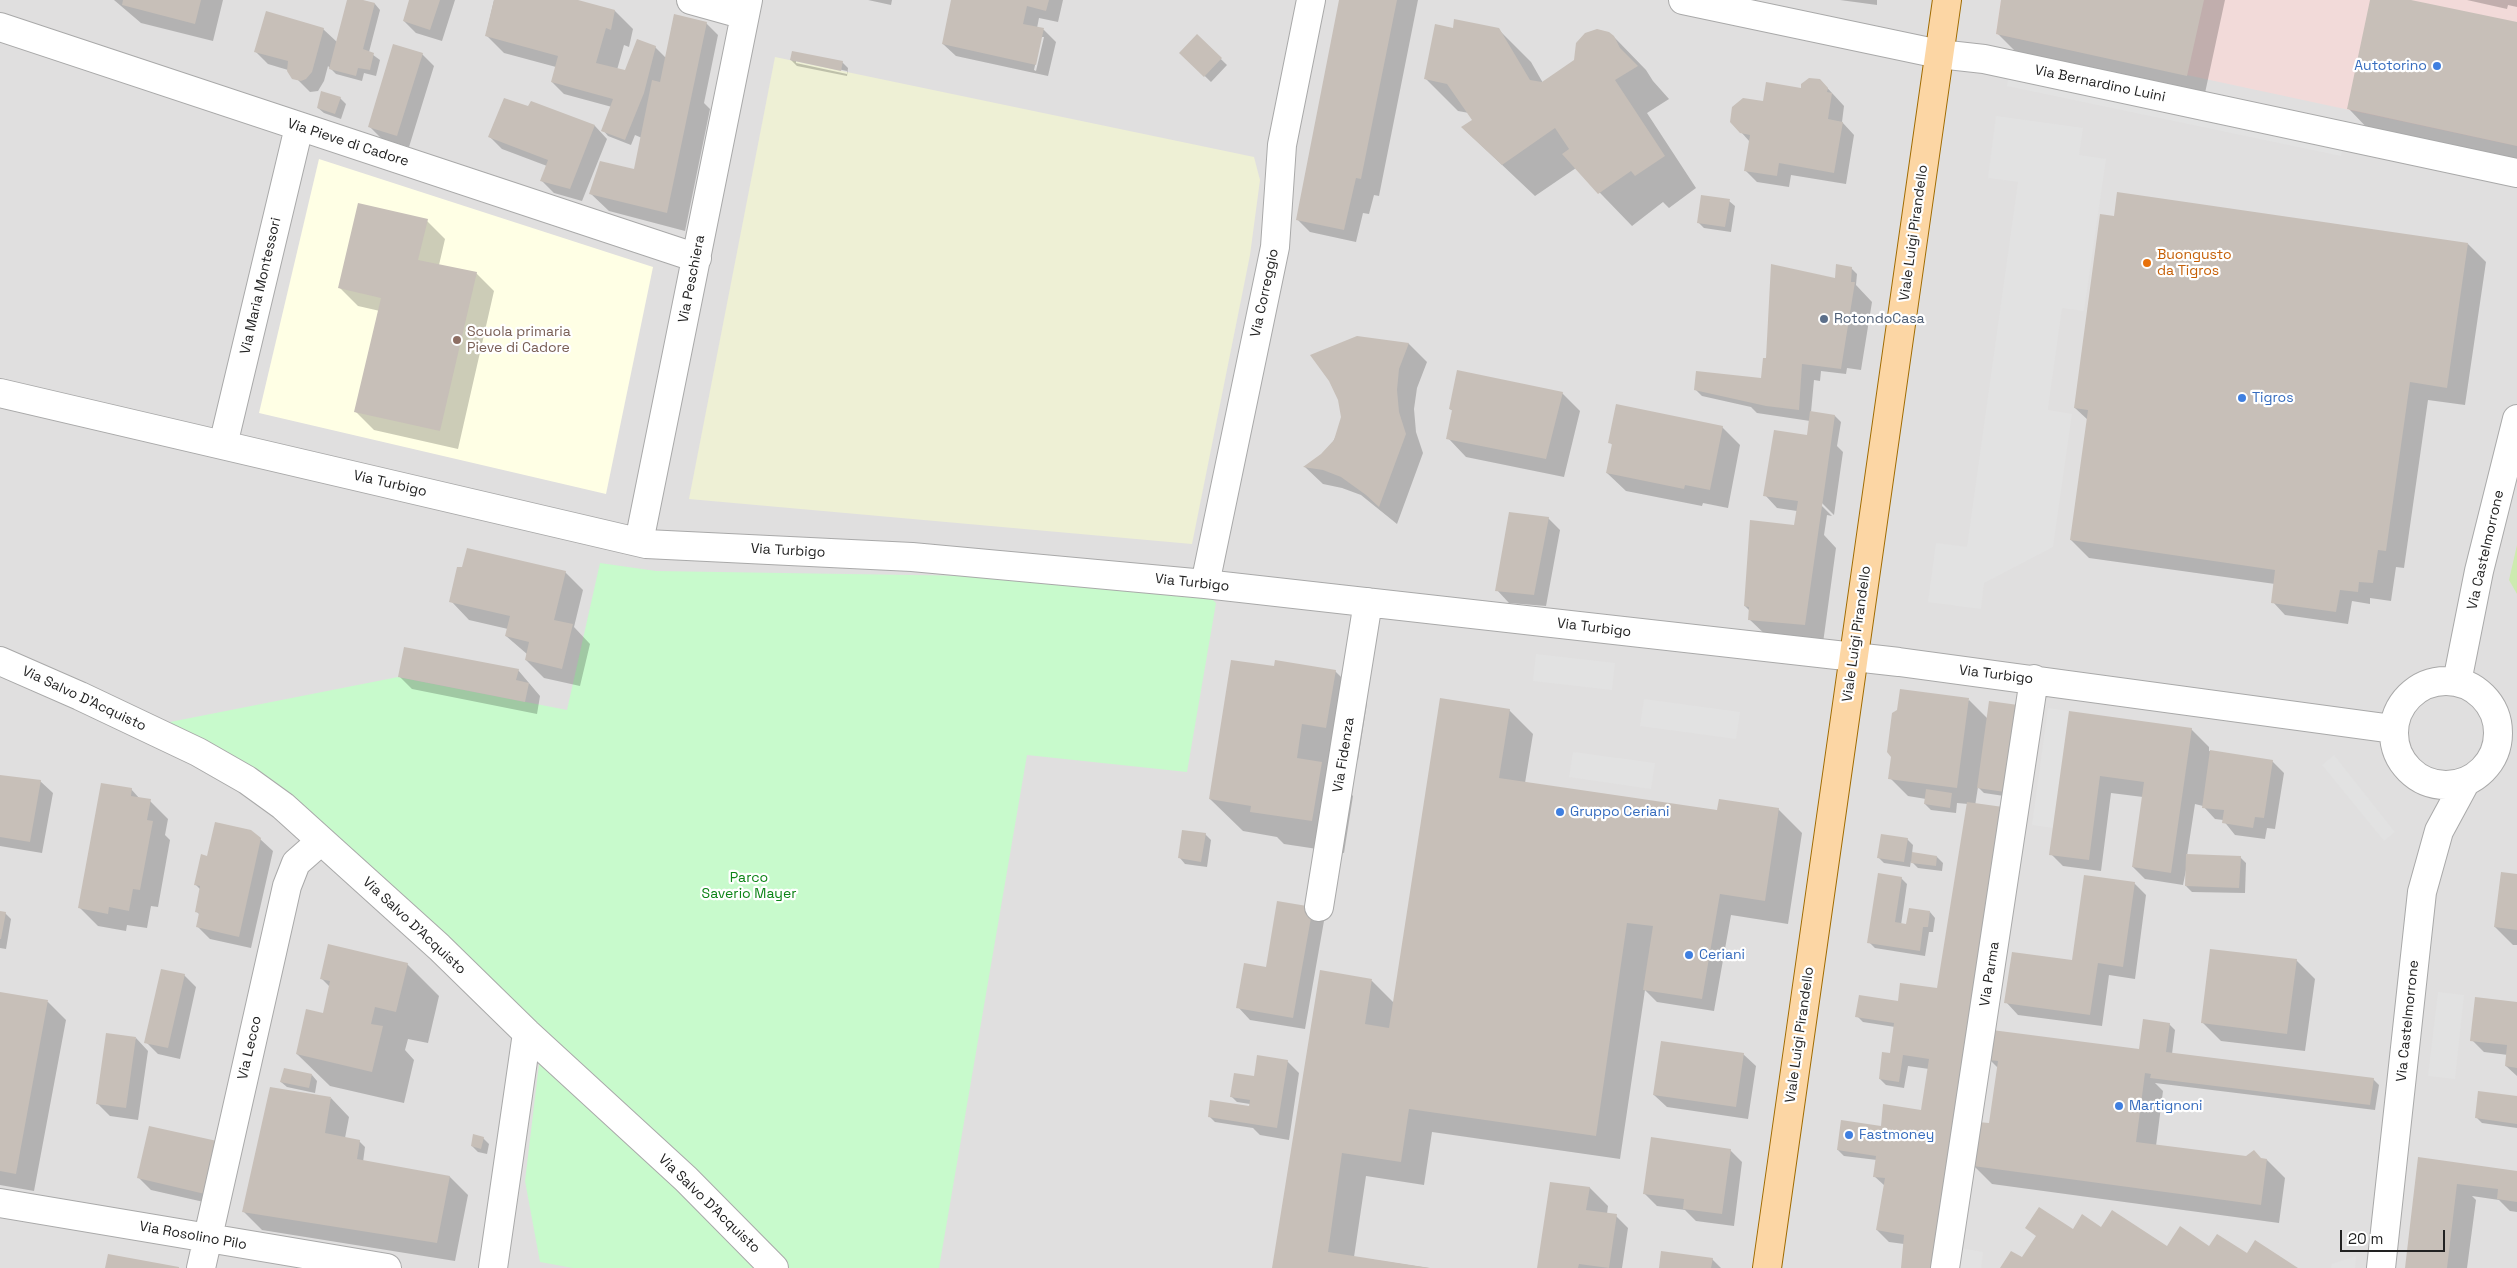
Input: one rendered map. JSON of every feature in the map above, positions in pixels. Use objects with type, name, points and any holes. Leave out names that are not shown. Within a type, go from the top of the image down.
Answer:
[{"type":"main road","name":"Viale Luigi Pirandello","points":[[1767,1268],[1947,0]]},
{"type":"street","name":"Via Peschiera","points":[[639,542],[747,7],[690,0]]},
{"type":"street","name":"Via Correggio","points":[[1205,584],[1274,247],[1282,145],[1311,0]]},
{"type":"street","name":"Via Bernardino Luini","points":[[1683,0],[1939,54],[1984,59],[2517,173]]},
{"type":"street","name":"Via Pieve di Cadore","points":[[0,26],[697,258]]},
{"type":"street","name":"Via Maria Montessori","points":[[223,446],[299,127]]},
{"type":"street","name":"Via Turbigo","points":[[0,393],[639,542],[929,559],[1205,584],[2034,679],[2393,729]]},
{"type":"street","name":"Via Castelmorrone","points":[[2457,682],[2479,571],[2517,419]]},
{"type":"street","name":"Via Fidenza","points":[[1319,907],[1368,602]]},
{"type":"street","name":"Via Salvo D'Acquisto","points":[[0,661],[80,696],[228,769],[283,806],[439,947],[528,1034],[686,1179],[774,1268]]},
{"type":"street","name":"Via Parma","points":[[1945,1268],[2034,679]]},
{"type":"street","points":[[2440,681],[2457,682],[2473,688],[2485,698],[2494,712],[2498,728],[2497,745],[2491,761],[2480,774],[2465,782],[2448,786],[2430,784],[2414,776],[2402,763],[2395,746],[2393,729],[2398,712],[2408,697],[2422,686],[2440,681]]},
{"type":"street","points":[[2494,712],[2517,726]]},
{"type":"street","name":"Via Castelmorrone","points":[[2381,1268],[2422,892],[2439,832],[2465,782]]},
{"type":"street","name":"Via Lecco","points":[[201,1268],[287,886],[296,863],[321,841]]},
{"type":"street","points":[[493,1268],[528,1034]]},
{"type":"street","name":"Via Rosolino Pilo","points":[[0,1203],[387,1268]]},
{"type":"shaded area","points":[[0,0],[2517,0],[2517,1268],[0,1268]]},
{"type":"shaded area","points":[[2001,0],[2517,0],[2517,146],[1996,34]]},
{"type":"shaded area","points":[[775,57],[1254,157],[1260,180],[1250,255],[1192,544],[689,499]]},
{"type":"shaded area","points":[[2009,74],[2343,144],[2341,156],[2007,86]]},
{"type":"shaded area","points":[[1996,116],[2083,128],[2079,155],[2106,159],[2084,311],[2062,308],[2048,408],[2048,410],[2072,414],[2053,547],[1984,583],[1981,609],[1928,602],[1936,543],[1967,547],[2018,182],[1988,178]]},
{"type":"shaded area","name":"Scuola primaria Pieve di Cadore","points":[[319,159],[653,267],[606,494],[259,413]]},
{"type":"shaded area","points":[[1536,654],[1615,663],[1612,690],[1533,681]]},
{"type":"shaded area","points":[[1644,699],[1740,712],[1736,739],[1640,726]]},
{"type":"shaded area","points":[[2048,708],[2069,711],[2053,828],[2032,825]]},
{"type":"shaded area","points":[[1573,752],[1655,763],[1651,789],[1569,777]]},
{"type":"shaded area","points":[[2334,755],[2395,832],[2384,841],[2322,765]]},
{"type":"shaded area","points":[[2438,992],[2464,995],[2455,1079],[2428,1076]]},
{"type":"shaded area","points":[[1960,1248],[1983,1252],[1981,1268],[1957,1268]]},
{"type":"shaded area","points":[[2356,1256],[2355,1268],[2331,1268],[2332,1264]]},
{"type":"green space","points":[[2517,545],[2517,594],[2509,580]]},
{"type":"green space","name":"Parco Saverio Mayer","points":[[600,563],[656,571],[1037,577],[1210,597],[1216,603],[1187,772],[1027,755],[939,1268],[573,1268],[540,1262],[525,1181],[543,1031],[174,728],[170,722],[398,677],[567,710]]},
{"type":"building","points":[[123,0],[201,0],[195,24],[122,5]]},
{"type":"building","points":[[347,0],[363,0],[375,3],[363,49],[374,53],[370,70],[358,68],[356,76],[329,69]]},
{"type":"building","points":[[409,0],[440,0],[430,30],[403,21]]},
{"type":"building","points":[[494,0],[578,0],[615,10],[611,30],[606,28],[596,63],[625,70],[637,39],[656,46],[644,93],[625,140],[601,131],[613,99],[551,82],[558,56],[485,36]]},
{"type":"building","points":[[951,0],[1049,0],[1046,11],[1027,6],[1023,24],[1044,28],[1036,65],[942,44]]},
{"type":"building","points":[[1339,0],[1397,0],[1361,179],[1356,178],[1344,230],[1296,220]]},
{"type":"building","points":[[2001,0],[2204,0],[2187,76],[1996,34]]},
{"type":"building","name":"Autotorino","points":[[2370,0],[2411,0],[2517,22],[2517,146],[2347,109]]},
{"type":"building","points":[[266,11],[324,28],[312,72],[306,79],[301,81],[292,79],[287,71],[288,61],[254,52]]},
{"type":"building","points":[[674,14],[707,22],[667,213],[589,194],[600,161],[634,169],[652,80],[660,82]]},
{"type":"building","points":[[1454,19],[1499,28],[1530,80],[1542,82],[1574,60],[1576,43],[1585,33],[1597,29],[1609,32],[1614,36],[1620,48],[1638,66],[1615,80],[1665,156],[1635,176],[1631,171],[1598,194],[1562,154],[1569,149],[1555,128],[1502,165],[1461,127],[1472,120],[1447,84],[1424,79],[1435,24],[1453,28]]},
{"type":"building","points":[[1197,34],[1222,58],[1204,77],[1179,53]]},
{"type":"building","points":[[393,44],[423,53],[397,136],[368,127]]},
{"type":"building","points":[[792,51],[843,61],[841,71],[790,60]]},
{"type":"building","points":[[1809,78],[1820,79],[1828,88],[1827,92],[1832,93],[1828,119],[1843,122],[1834,173],[1779,163],[1777,176],[1744,171],[1750,135],[1740,133],[1730,122],[1732,107],[1743,98],[1763,101],[1766,82],[1801,88],[1801,84]]},
{"type":"building","points":[[321,91],[341,97],[335,114],[317,108]]},
{"type":"building","points":[[504,98],[528,106],[531,101],[595,125],[570,189],[540,181],[548,160],[488,137]]},
{"type":"building","name":"Tigros","points":[[2117,192],[2468,243],[2447,388],[2410,382],[2386,551],[2378,550],[2373,583],[2359,582],[2358,592],[2340,590],[2336,612],[2271,603],[2275,570],[2070,540],[2088,410],[2074,408],[2100,214],[2114,216]]},
{"type":"building","points":[[1701,195],[1730,199],[1725,227],[1697,223]]},
{"type":"building","points":[[358,203],[428,219],[418,260],[477,272],[440,431],[354,412],[381,298],[338,288]]},
{"type":"building","points":[[1771,264],[1835,278],[1836,264],[1852,267],[1851,282],[1855,282],[1841,369],[1802,364],[1799,410],[1766,406],[1694,390],[1696,371],[1761,378],[1763,358],[1766,358]]},
{"type":"building","points":[[1357,336],[1409,343],[1399,369],[1397,390],[1399,412],[1406,434],[1379,507],[1341,477],[1323,470],[1303,467],[1321,454],[1334,440],[1341,417],[1338,400],[1329,381],[1310,355]]},
{"type":"building","points":[[1457,370],[1563,392],[1546,459],[1446,439],[1452,410],[1449,409]]},
{"type":"building","points":[[1616,404],[1723,426],[1710,490],[1685,485],[1684,489],[1606,473],[1612,444],[1608,443]]},
{"type":"building","points":[[1810,411],[1835,415],[1805,625],[1748,620],[1749,607],[1744,606],[1750,520],[1794,525],[1798,501],[1763,496],[1774,430],[1807,435]]},
{"type":"building","points":[[1509,512],[1549,517],[1534,595],[1495,591]]},
{"type":"building","points":[[467,548],[566,571],[554,620],[573,624],[562,669],[525,660],[529,642],[505,636],[510,616],[449,602],[457,567],[462,567]]},
{"type":"building","points":[[404,647],[519,669],[516,680],[529,683],[525,702],[398,677]]},
{"type":"building","points":[[1231,660],[1274,666],[1275,660],[1336,670],[1326,728],[1302,724],[1297,758],[1322,762],[1312,821],[1250,812],[1251,806],[1209,799]]},
{"type":"building","points":[[1900,689],[1969,698],[1957,788],[1888,779],[1891,757],[1887,752],[1892,713],[1897,710]]},
{"type":"building","points":[[1440,698],[1510,709],[1499,778],[1717,810],[1719,799],[1779,808],[1765,901],[1720,894],[1702,999],[1643,990],[1653,926],[1627,923],[1596,1136],[1409,1109],[1401,1162],[1342,1153],[1328,1252],[1430,1268],[1272,1268],[1320,970],[1372,979],[1365,1024],[1389,1028]]},
{"type":"building","points":[[1989,701],[2018,705],[2005,792],[1977,788]]},
{"type":"building","points":[[2069,711],[2192,728],[2171,873],[2132,867],[2144,782],[2100,776],[2089,860],[2049,855]]},
{"type":"building","points":[[2210,750],[2273,760],[2264,818],[2255,817],[2253,828],[2222,823],[2224,810],[2202,808]]},
{"type":"building","points":[[0,775],[41,780],[30,842],[0,837]]},
{"type":"building","points":[[101,783],[132,788],[131,796],[151,799],[147,820],[153,821],[140,890],[133,889],[129,911],[109,907],[108,914],[78,908]]},
{"type":"building","points":[[1926,789],[1952,793],[1950,808],[1924,804]]},
{"type":"building","points":[[1967,802],[2003,807],[1933,1268],[1901,1268],[1904,1235],[1876,1230],[1885,1178],[1873,1177],[1876,1156],[1837,1150],[1841,1120],[1881,1126],[1883,1104],[1921,1110],[1929,1059],[1903,1055],[1899,1082],[1879,1079],[1882,1052],[1890,1053],[1894,1023],[1855,1017],[1859,995],[1898,1001],[1900,983],[1937,988]]},
{"type":"building","points":[[215,822],[251,830],[261,838],[239,937],[196,927],[199,913],[195,912],[200,886],[194,885],[201,854],[207,856]]},
{"type":"building","points":[[1182,830],[1206,833],[1201,862],[1178,858]]},
{"type":"building","points":[[1881,834],[1908,838],[1904,862],[1877,858]]},
{"type":"building","points":[[1912,852],[1937,856],[1936,866],[1911,863]]},
{"type":"building","points":[[2186,854],[2241,856],[2239,888],[2185,886]]},
{"type":"building","points":[[2501,872],[2517,874],[2517,930],[2494,927]]},
{"type":"building","points":[[1878,873],[1902,877],[1895,922],[1906,924],[1909,908],[1930,911],[1928,927],[1923,927],[1920,951],[1867,943]]},
{"type":"building","points":[[2084,875],[2135,882],[2123,967],[2098,963],[2090,1015],[2004,1003],[2012,952],[2072,960]]},
{"type":"building","points":[[1277,901],[1313,907],[1293,1018],[1236,1008],[1244,963],[1266,967]]},
{"type":"building","points":[[0,911],[6,912],[1,939],[0,939]]},
{"type":"building","points":[[328,944],[408,963],[396,1012],[375,1007],[371,1024],[383,1026],[372,1072],[296,1054],[306,1009],[323,1013],[330,981],[320,979]]},
{"type":"building","points":[[2210,949],[2297,959],[2287,1034],[2201,1023]]},
{"type":"building","points":[[161,969],[185,974],[168,1048],[144,1043]]},
{"type":"building","points":[[0,992],[48,1000],[16,1174],[0,1171]]},
{"type":"building","points":[[2475,997],[2517,1002],[2517,1068],[2505,1066],[2507,1045],[2470,1041]]},
{"type":"building","points":[[2143,1019],[2170,1023],[2166,1052],[2374,1078],[2370,1105],[2150,1078],[2151,1074],[2145,1073],[2136,1142],[2246,1156],[2254,1150],[2261,1158],[2267,1159],[2261,1205],[1973,1166],[1978,1122],[1989,1123],[1998,1061],[1988,1060],[1992,1030],[2139,1049]]},
{"type":"building","points":[[106,1033],[136,1037],[126,1108],[96,1104]]},
{"type":"building","points":[[1661,1041],[1744,1053],[1736,1107],[1653,1095]]},
{"type":"building","points":[[1257,1055],[1288,1060],[1277,1128],[1208,1117],[1210,1100],[1249,1106],[1250,1100],[1230,1097],[1234,1073],[1254,1076]]},
{"type":"building","points":[[284,1068],[312,1074],[309,1088],[280,1082]]},
{"type":"building","points":[[270,1087],[331,1097],[325,1133],[360,1140],[357,1159],[450,1176],[437,1243],[242,1212]]},
{"type":"building","points":[[2478,1091],[2517,1096],[2517,1124],[2475,1118]]},
{"type":"building","points":[[149,1126],[217,1141],[205,1194],[137,1178]]},
{"type":"building","points":[[473,1134],[484,1137],[481,1149],[471,1146]]},
{"type":"building","points":[[1651,1137],[1731,1149],[1722,1214],[1683,1209],[1684,1199],[1643,1194]]},
{"type":"building","points":[[2418,1157],[2517,1171],[2517,1202],[2497,1199],[2498,1189],[2457,1184],[2447,1268],[2405,1268]]},
{"type":"building","points":[[1550,1182],[1590,1187],[1586,1210],[1617,1214],[1609,1268],[1579,1264],[1578,1268],[1537,1268]]},
{"type":"building","points":[[2039,1207],[2073,1229],[2082,1214],[2101,1227],[2112,1210],[2167,1246],[2180,1226],[2209,1246],[2217,1234],[2247,1253],[2255,1240],[2298,1268],[2000,1268],[2011,1251],[2022,1257],[2036,1236],[2025,1228]]},
{"type":"building","points":[[1661,1251],[1713,1258],[1711,1268],[1659,1268]]},
{"type":"building","points":[[108,1254],[179,1267],[179,1268],[105,1268]]},
{"type":"place","name":"Autotorino","points":[[2437,66]]},
{"type":"place","name":"Buongusto da Tigros","points":[[2147,263]]},
{"type":"place","name":"RotondoCasa","points":[[1824,319]]},
{"type":"place","name":"Scuola primaria Pieve di Cadore","points":[[457,340]]},
{"type":"place","name":"Tigros","points":[[2242,398]]},
{"type":"place","name":"Gruppo Ceriani","points":[[1560,812]]},
{"type":"place","name":"Ceriani","points":[[1689,955]]},
{"type":"place","name":"Martignoni","points":[[2119,1106]]},
{"type":"place","name":"Fastmoney","points":[[1849,1135]]}]
